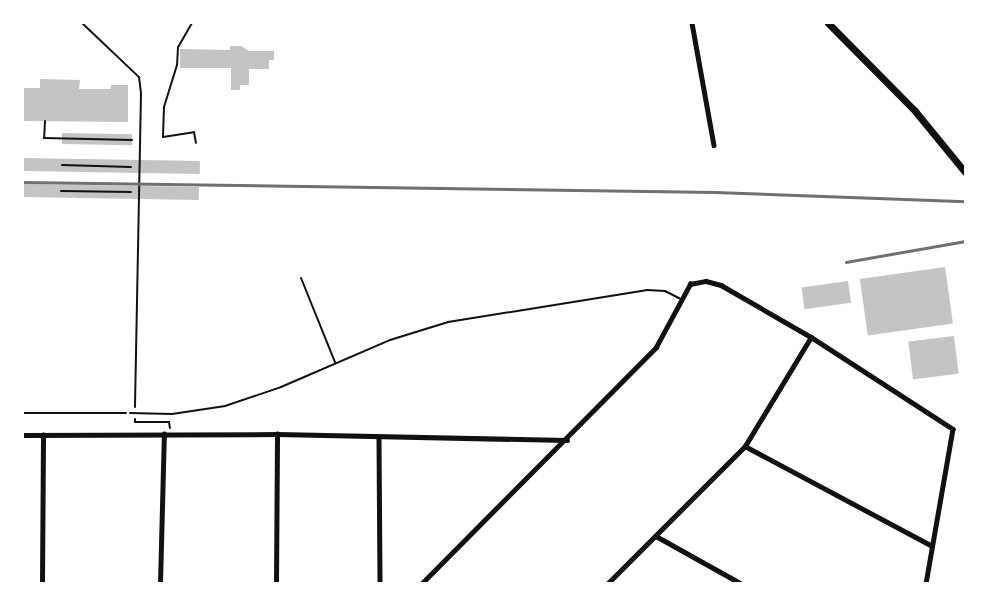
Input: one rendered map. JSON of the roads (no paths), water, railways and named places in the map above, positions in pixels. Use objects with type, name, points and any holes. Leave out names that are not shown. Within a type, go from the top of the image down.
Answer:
[{"type":"main road","points":[[828,23],[941,141],[965,172]]},
{"type":"street","points":[[692,23],[714,145]]},
{"type":"street","points":[[422,583],[567,440],[656,347],[690,284],[714,282],[811,337],[953,429],[926,583]]},
{"type":"street","points":[[608,583],[745,446],[811,337]]},
{"type":"street","points":[[160,583],[164,433]]},
{"type":"street","points":[[23,435],[276,434],[379,439],[567,440]]},
{"type":"street","points":[[276,434],[276,583]]},
{"type":"street","points":[[42,583],[43,435]]},
{"type":"street","points":[[379,439],[380,583]]},
{"type":"street","points":[[745,446],[932,546]]},
{"type":"street","points":[[656,536],[740,583]]},
{"type":"lane","points":[[301,278],[335,363]]},
{"type":"lane","points":[[130,414],[172,414],[225,406],[404,335],[463,319],[647,289],[664,291],[680,299]]},
{"type":"railway","points":[[23,182],[715,192],[965,201]]},
{"type":"railway","points":[[846,262],[965,241]]}]
